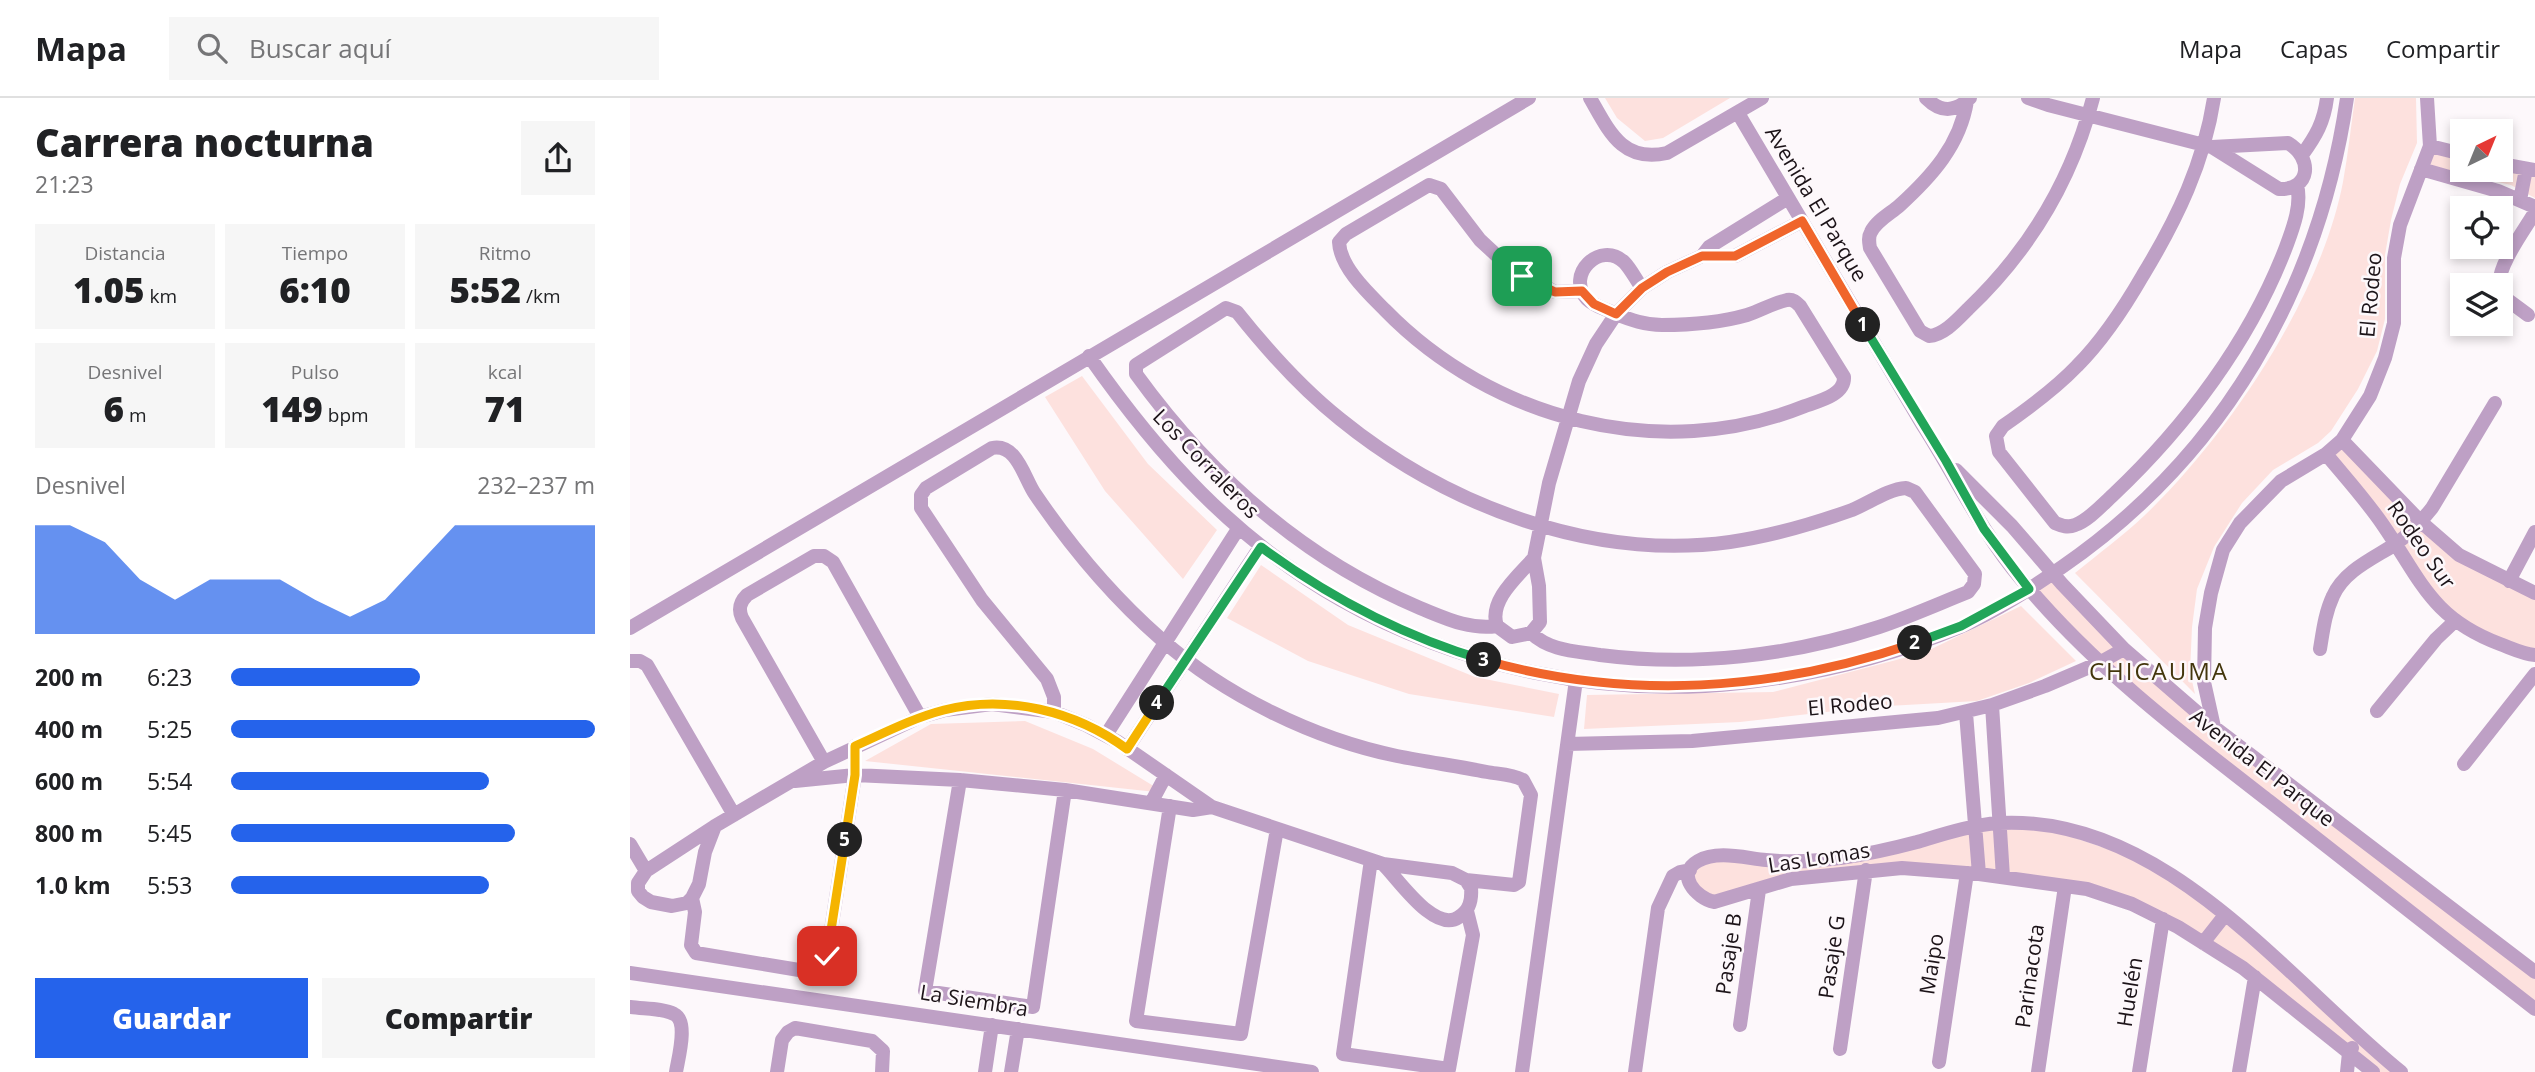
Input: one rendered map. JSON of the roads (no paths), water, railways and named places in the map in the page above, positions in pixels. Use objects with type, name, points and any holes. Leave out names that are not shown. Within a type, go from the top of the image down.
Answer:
[{"type":"street","points":[[630,628],[1530,98]]},
{"type":"street","points":[[1590,98],[1618,143],[1633,152],[1650,155],[1667,153],[1762,98]]},
{"type":"street","points":[[1926,98],[1941,109],[1953,109],[1968,99]]},
{"type":"street","points":[[2028,98],[2208,146],[2288,144],[2305,158],[2305,172],[2297,185],[2289,189],[2279,189],[2208,146]]},
{"type":"street","points":[[1968,99],[1958,136],[1948,153],[1922,185],[1875,226],[1868,240],[1870,248],[1920,331],[1929,336],[1938,335],[1966,312],[2020,252],[2061,186],[2094,98]]},
{"type":"street","points":[[2214,98],[2208,146],[2185,198],[2173,223],[2107,331],[2060,382],[2003,426],[1996,436],[1999,452],[2059,525],[2077,525],[2106,501],[2175,431],[2212,382],[2246,327],[2278,267],[2298,204],[2297,185]]},
{"type":"street","points":[[2302,155],[2325,118],[2327,98]]},
{"type":"street","points":[[2029,589],[2107,534],[2162,483],[2204,436],[2251,371],[2281,317],[2316,233],[2333,176],[2347,98]]},
{"type":"street","name":"El Rodeo","points":[[2214,727],[2204,682],[2205,628],[2211,593],[2224,550],[2240,523],[2281,481],[2326,454],[2342,440],[2370,396],[2385,358],[2394,323],[2394,258],[2400,225],[2430,146],[2427,98]]},
{"type":"street","name":"Avenida El Parque","points":[[1738,113],[1984,529],[2029,589],[2099,663],[2196,744],[2535,1009]]},
{"type":"street","points":[[2430,146],[2450,151]]},
{"type":"street","points":[[2513,166],[2531,169],[2520,200]]},
{"type":"street","points":[[2421,169],[2498,191],[2535,207]]},
{"type":"street","points":[[1582,291],[1555,292],[1522,276],[1480,240],[1441,190],[1429,184],[1346,234],[1339,242],[1339,253],[1359,281],[1418,341],[1489,388],[1568,419],[1655,432],[1713,429],[1742,425],[1798,409],[1839,391],[1844,384],[1844,377],[1794,300],[1728,320],[1689,325],[1646,324],[1594,304],[1582,291],[1582,270],[1591,260],[1604,255],[1614,256],[1622,260],[1642,288]]},
{"type":"street","points":[[1702,256],[1709,247],[1788,198]]},
{"type":"street","points":[[2501,273],[2535,212]]},
{"type":"street","points":[[1534,558],[1498,603],[1494,614],[1497,626],[1511,637],[1531,633],[1540,622],[1539,586],[1534,558],[1549,483],[1579,381],[1596,344],[1616,314],[1642,288],[1667,272],[1702,256],[1735,256],[1802,221]]},
{"type":"street","points":[[2513,305],[2528,315]]},
{"type":"street","points":[[1497,626],[1471,627],[1409,603],[1350,573],[1295,538],[1208,463],[1151,395],[1136,374],[1136,365],[1226,308],[1237,312],[1297,381],[1368,440],[1459,494],[1541,525],[1618,541],[1672,544],[1728,542],[1803,526],[1906,488],[1915,492],[1965,558],[1973,569],[1975,580],[1968,592],[1877,627],[1802,647],[1750,655],[1679,659],[1608,656],[1551,648],[1531,633]]},
{"type":"street","name":"Los Corraleros","points":[[1089,356],[1155,444],[1238,530],[1342,601],[1407,632],[1507,666],[1576,680],[1685,687],[1800,675],[1875,656],[1961,626],[2029,589]]},
{"type":"street","points":[[2320,649],[2325,618],[2333,594],[2345,579],[2365,562],[2395,544],[2421,522],[2494,403]]},
{"type":"street","name":"Rodeo Sur","points":[[2342,440],[2421,522],[2459,555],[2535,593]]},
{"type":"street","points":[[715,826],[705,852],[699,884],[687,903],[679,906],[636,899],[638,883],[646,871],[715,826],[824,762],[920,717],[969,705],[992,704],[1054,712],[1106,735],[1212,807],[1277,829],[1377,862],[1452,873],[1466,880],[1510,885],[1519,882],[1531,795],[1523,780],[1353,746],[1264,707],[1185,659],[1112,590],[1062,533],[1009,450],[1003,447],[992,448],[926,488],[920,499],[922,512],[982,600],[1047,679],[1054,697],[1054,712]]},
{"type":"street","name":"Rodeo Sur","points":[[2326,454],[2383,524],[2441,610],[2455,621],[2492,641],[2535,655]]},
{"type":"street","name":"Avenida El Parque","points":[[1946,461],[2012,526],[2124,649],[2214,727],[2535,972]]},
{"type":"street","points":[[1106,735],[1238,530]]},
{"type":"street","points":[[2509,581],[2535,532]]},
{"type":"street","points":[[1127,749],[1261,547]]},
{"type":"street","points":[[824,762],[742,618],[740,610],[747,595],[814,556],[824,556],[833,562],[920,717]]},
{"type":"street","points":[[2377,711],[2436,639],[2455,621]]},
{"type":"street","name":"El Rodeo","points":[[1567,744],[1692,741],[1938,718],[1992,705],[2099,663],[2124,649]]},
{"type":"street","points":[[630,661],[640,661],[647,665],[734,815]]},
{"type":"street","points":[[2464,764],[2535,674]]},
{"type":"street","points":[[1522,1072],[1576,680]]},
{"type":"street","points":[[1992,705],[2003,877]]},
{"type":"street","points":[[1966,713],[1975,826],[1973,873]]},
{"type":"street","points":[[692,898],[695,912],[691,945],[696,953],[805,971],[819,968],[827,956],[855,775],[855,746]]},
{"type":"street","points":[[790,782],[855,775],[960,780],[1065,790],[1193,810],[1212,807]]},
{"type":"street","points":[[1151,803],[1166,775]]},
{"type":"street","points":[[960,780],[926,992],[1033,1007],[1065,790]]},
{"type":"street","points":[[1170,806],[1136,1021],[1241,1034],[1277,829]]},
{"type":"street","name":"Las Lomas","points":[[2373,1072],[2255,977],[2203,943],[2163,919],[2087,889],[1973,873],[1902,868],[1866,870],[1825,867],[1719,855],[1699,860],[1690,870],[1689,882],[1701,898],[1720,902],[1825,867],[1975,826],[1999,823],[2043,824],[2077,831],[2110,842],[2171,875],[2225,915],[2298,977],[2359,1037],[2401,1072]]},
{"type":"street","points":[[630,844],[646,871]]},
{"type":"street","points":[[1377,862],[1343,1054],[1449,1069],[1473,935],[1467,911],[1472,895],[1466,880]]},
{"type":"street","points":[[1377,862],[1434,917],[1451,921],[1467,911]]},
{"type":"street","points":[[1635,1072],[1658,908],[1673,876],[1690,870]]},
{"type":"street","name":"Pasaje G","points":[[1840,1049],[1866,870]]},
{"type":"street","name":"Maipo","points":[[1939,1062],[1973,873]]},
{"type":"street","name":"Parinacota","points":[[2038,1072],[2065,886]]},
{"type":"street","name":"Pasaje B","points":[[1740,1025],[1759,890]]},
{"type":"street","points":[[2203,943],[2225,915]]},
{"type":"street","name":"Huelén","points":[[2139,1072],[2163,919]]},
{"type":"street","name":"La Siembra","points":[[630,973],[1312,1072]]},
{"type":"street","points":[[2239,1072],[2255,977]]},
{"type":"street","points":[[630,1007],[674,1014],[680,1019],[682,1030],[676,1072]]},
{"type":"street","points":[[985,1072],[992,1025]]},
{"type":"street","points":[[777,1072],[782,1040],[788,1032],[800,1028],[872,1041],[880,1046],[884,1057],[882,1072]]},
{"type":"street","points":[[1010,1072],[1018,1029]]},
{"type":"street","points":[[2347,1072],[2349,1052],[2359,1037]]},
{"type":"district","name":"CHICAUMA","points":[[2159,672]]}]
